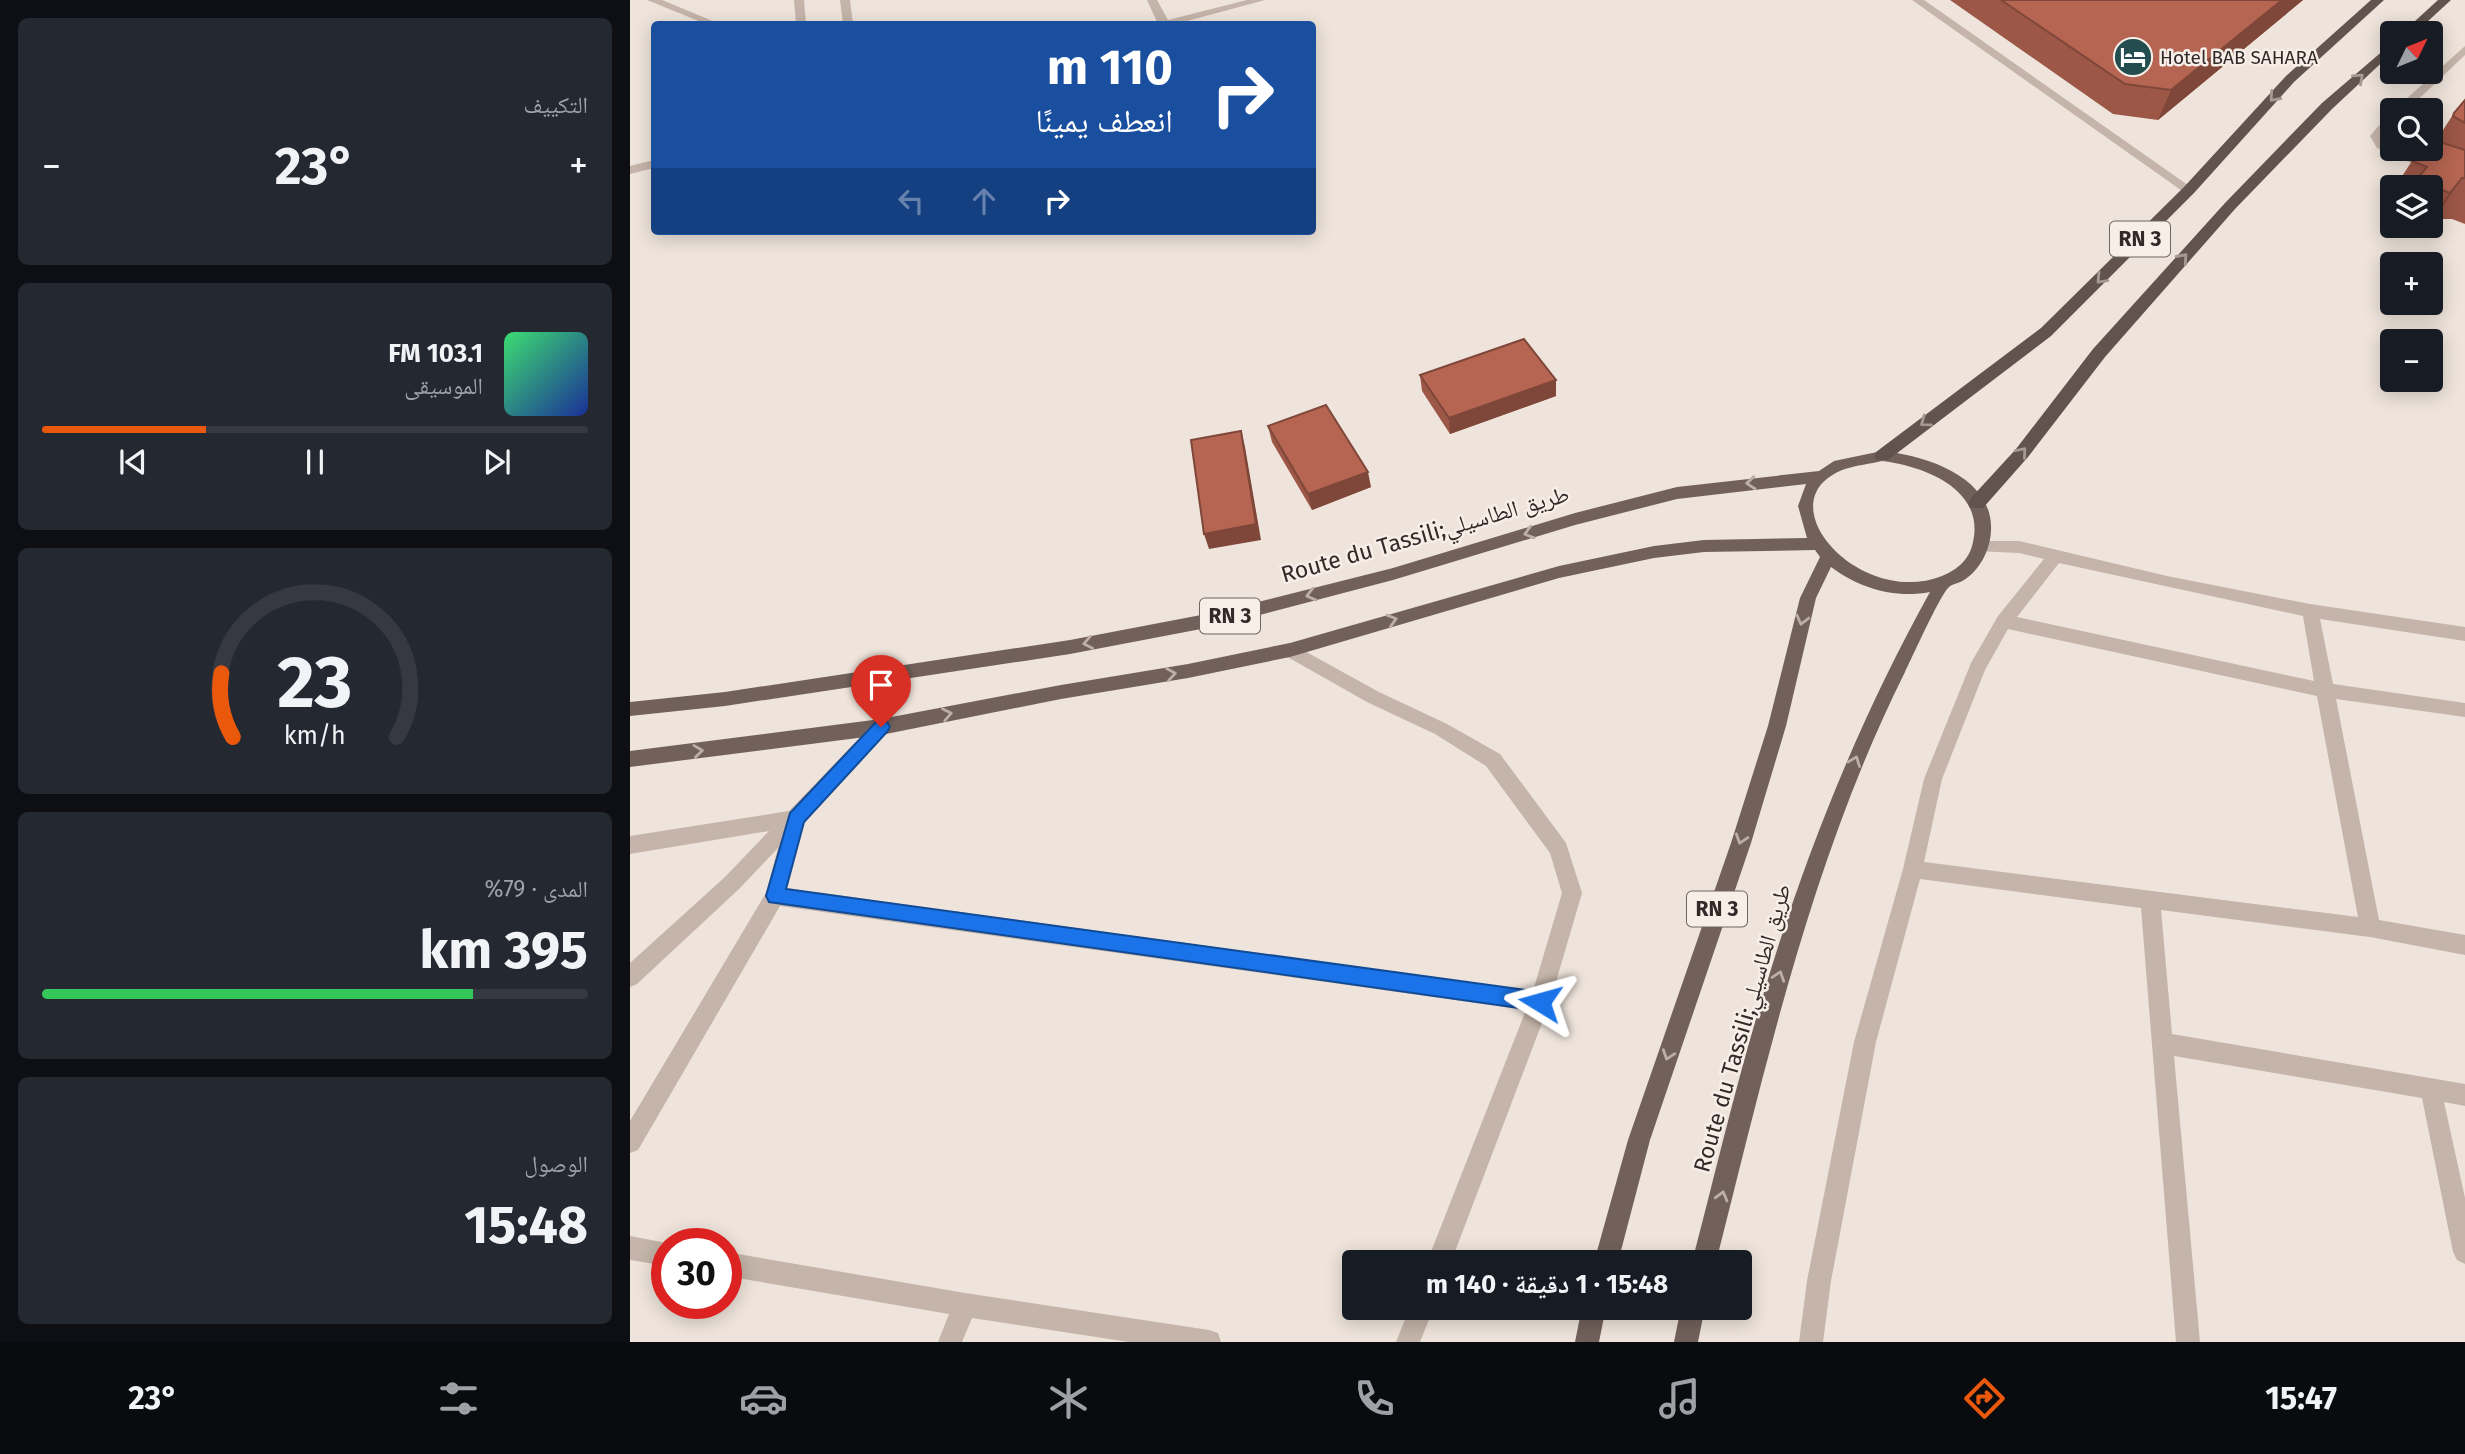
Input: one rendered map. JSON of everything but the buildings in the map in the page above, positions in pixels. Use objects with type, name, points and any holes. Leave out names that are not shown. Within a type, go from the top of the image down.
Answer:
[{"type":"highway","name":"RN 3","points":[[1882,456],[2046,332],[2189,190],[2290,79],[2378,0]]},
{"type":"highway","points":[[2421,21],[2445,0]]},
{"type":"highway","name":"RN 3","points":[[1976,503],[2022,453],[2133,314],[2230,206],[2327,106],[2380,58]]},
{"type":"main road","points":[[1882,456],[1928,466],[1954,481],[1976,503],[1983,525],[1982,547],[1976,560],[1962,573],[1943,583],[1920,588],[1870,582],[1846,571],[1822,551],[1804,516],[1810,489],[1819,477],[1839,464],[1882,456]]},
{"type":"main road","name":"Route du Tassili;طريق الطاسيلي","points":[[630,709],[725,699],[950,665],[1223,618],[1393,574],[1575,519],[1677,493],[1819,477]]},
{"type":"main road","name":"RN 3","points":[[630,759],[881,727],[1061,692],[1188,671],[1290,650],[1559,572],[1627,556],[1704,546],[1822,551],[1769,752],[1639,1140],[1609,1250]]},
{"type":"main road","name":"Route du Tassili;طريق الطاسيلي","points":[[1707,1250],[1775,990],[1825,838],[1867,730],[1943,583]]},
{"type":"main road","points":[[1587,1342],[1591,1320]]},
{"type":"main road","points":[[1686,1342],[1690,1320]]},
{"type":"street","points":[[652,0],[707,21]]},
{"type":"street","points":[[799,0],[801,21]]},
{"type":"street","points":[[845,0],[848,21]]},
{"type":"street","points":[[1152,0],[1162,21]]},
{"type":"street","points":[[1176,21],[1260,0]]},
{"type":"street","points":[[1917,0],[2189,190]]},
{"type":"street","points":[[2413,98],[2465,49]]},
{"type":"street","points":[[2417,161],[2465,182]]},
{"type":"street","points":[[630,170],[651,165]]},
{"type":"street","points":[[1982,547],[2019,547],[2310,611],[2465,634]]},
{"type":"street","points":[[1811,1342],[1819,1280],[1865,1042],[1913,869],[1933,779],[1977,668],[2004,621],[2056,555]]},
{"type":"street","points":[[2310,611],[2370,928]]},
{"type":"street","points":[[2004,621],[2323,690],[2465,710]]},
{"type":"street","points":[[1290,650],[1373,697],[1441,729],[1493,760],[1530,806],[1559,849],[1572,893],[1540,1002],[1444,1250]]},
{"type":"street","points":[[630,978],[732,883],[881,727]]},
{"type":"street","points":[[630,845],[796,818]]},
{"type":"street","points":[[630,1142],[775,896],[796,818]]},
{"type":"street","points":[[1913,869],[2370,928],[2465,945]]},
{"type":"street","points":[[775,896],[1540,1002]]},
{"type":"street","points":[[2150,898],[2188,1342]]},
{"type":"street","points":[[2162,1043],[2465,1096]]},
{"type":"street","points":[[2431,1091],[2465,1252]]},
{"type":"street","points":[[630,1248],[651,1251]]},
{"type":"street","points":[[742,1267],[965,1305],[1209,1342]]},
{"type":"street","points":[[950,1342],[965,1305]]},
{"type":"street","points":[[1408,1342],[1417,1320]]},
{"type":"place","name":"Hotel BAB SAHARA","points":[[2133,57]]},
{"type":"route","points":[[881,727],[796,818],[775,896],[1540,1002]]}]
